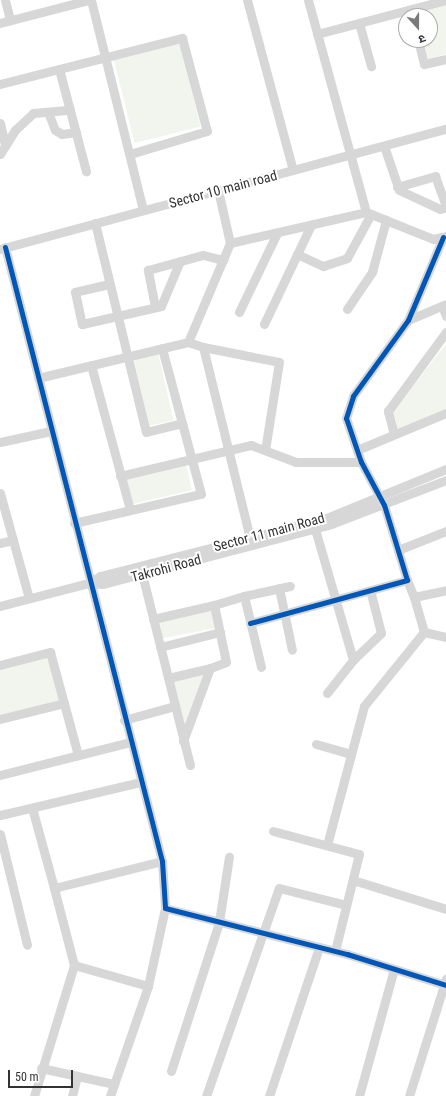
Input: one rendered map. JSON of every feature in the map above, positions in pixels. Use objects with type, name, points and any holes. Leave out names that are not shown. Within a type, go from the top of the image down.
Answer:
[{"type":"street","points":[[5,0],[10,20]]},
{"type":"street","points":[[0,23],[89,0],[106,56],[143,210]]},
{"type":"street","points":[[247,0],[293,170]]},
{"type":"street","points":[[297,254],[324,266],[347,258],[369,213],[308,0]]},
{"type":"street","points":[[424,8],[446,0]]},
{"type":"street","points":[[318,34],[359,23],[398,16]]},
{"type":"street","points":[[359,23],[371,66]]},
{"type":"street","points":[[0,84],[182,38],[207,131],[130,154]]},
{"type":"street","points":[[420,48],[424,64],[446,59]]},
{"type":"street","points":[[59,69],[86,171]]},
{"type":"street","points":[[0,154],[5,145],[33,113],[70,110]]},
{"type":"street","points":[[48,112],[55,130],[62,134],[76,132]]},
{"type":"street","points":[[0,123],[5,145]]},
{"type":"street","name":"Sector 10 main road","points":[[2,248],[446,129]]},
{"type":"street","points":[[384,146],[397,187],[440,209],[446,206],[435,176],[397,187]]},
{"type":"street","points":[[188,342],[230,243],[218,190]]},
{"type":"street","points":[[230,243],[369,213],[433,239],[445,236]]},
{"type":"street","points":[[347,309],[372,272],[386,220]]},
{"type":"street","points":[[95,223],[146,432],[182,423]]},
{"type":"street","points":[[264,324],[311,225]]},
{"type":"street","points":[[239,312],[277,232]]},
{"type":"street","points":[[424,632],[384,505],[377,498],[361,462],[346,418],[352,396],[408,320],[445,236]]},
{"type":"street","points":[[2,248],[38,378],[124,720],[162,861],[165,908],[148,986],[110,1096]]},
{"type":"street","points":[[155,307],[148,270],[203,256],[223,260]]},
{"type":"street","points":[[109,284],[75,292],[82,324],[161,306],[180,261]]},
{"type":"street","points":[[408,320],[444,305],[446,316]]},
{"type":"street","points":[[394,434],[388,411],[446,332]]},
{"type":"street","points":[[38,378],[188,342],[203,347],[279,362],[265,450]]},
{"type":"street","points":[[203,347],[251,541]]},
{"type":"street","points":[[74,524],[201,494],[162,348]]},
{"type":"street","points":[[91,366],[130,510]]},
{"type":"street","points":[[357,450],[446,413]]},
{"type":"street","points":[[0,442],[51,431]]},
{"type":"street","points":[[120,476],[228,448],[251,445],[296,462],[361,462]]},
{"type":"street","name":"Sector 11 main Road","points":[[89,583],[100,576],[251,541],[324,519],[446,469]]},
{"type":"street","name":"Takrohi Road","points":[[89,583],[103,584],[142,574],[251,541],[315,529],[384,505],[446,480]]},
{"type":"street","points":[[1,497],[29,598]]},
{"type":"street","points":[[315,529],[353,660]]},
{"type":"street","points":[[398,550],[446,531]]},
{"type":"street","points":[[0,543],[13,540]]},
{"type":"street","points":[[142,574],[190,765]]},
{"type":"street","points":[[250,623],[407,580]]},
{"type":"street","points":[[0,606],[89,583]]},
{"type":"street","points":[[153,619],[290,586]]},
{"type":"street","points":[[279,588],[292,650]]},
{"type":"street","points":[[327,693],[353,660],[381,633],[370,590]]},
{"type":"street","points":[[414,597],[446,590]]},
{"type":"street","points":[[244,596],[262,667]]},
{"type":"street","points":[[168,678],[210,668],[226,662],[214,605]]},
{"type":"street","points":[[160,647],[220,632]]},
{"type":"street","points":[[424,632],[446,637]]},
{"type":"street","points":[[327,845],[364,706],[424,632]]},
{"type":"street","points":[[0,665],[50,652],[78,755]]},
{"type":"street","points":[[184,741],[210,668]]},
{"type":"street","points":[[0,719],[64,703]]},
{"type":"street","points":[[124,720],[175,706]]},
{"type":"street","points":[[0,774],[130,742]]},
{"type":"street","points":[[316,744],[351,754]]},
{"type":"street","points":[[0,815],[140,782]]},
{"type":"street","points":[[32,808],[74,965],[41,1068],[34,1096]]},
{"type":"street","points":[[273,831],[359,854],[335,951]]},
{"type":"street","points":[[0,834],[27,945]]},
{"type":"street","points":[[172,1071],[219,922],[229,857]]},
{"type":"street","points":[[54,888],[162,861]]},
{"type":"street","points":[[353,880],[446,909]]},
{"type":"street","points":[[206,1096],[279,888],[346,905]]},
{"type":"street","points":[[165,908],[335,951],[445,983],[408,1096]]},
{"type":"street","points":[[269,1096],[319,947]]},
{"type":"street","points":[[74,965],[148,986]]},
{"type":"street","points":[[359,1096],[394,969]]},
{"type":"street","points":[[41,1068],[114,1084]]},
{"type":"street","points":[[72,1096],[77,1076]]},
{"type":"shaded area","points":[[446,4],[446,54],[428,59],[425,48],[438,48],[438,8],[431,8]]},
{"type":"shaded area","points":[[180,44],[201,126],[135,143],[114,60]]},
{"type":"shaded area","points":[[446,344],[446,409],[398,429],[393,411]]},
{"type":"shaded area","points":[[158,353],[174,420],[149,426],[134,359]]},
{"type":"shaded area","points":[[186,465],[192,490],[132,504],[127,479]]},
{"type":"shaded area","points":[[213,608],[217,628],[163,638],[159,618]]},
{"type":"shaded area","points":[[48,657],[60,700],[0,716],[0,669]]},
{"type":"shaded area","points":[[207,670],[185,730],[172,679]]},
{"type":"cycle path","points":[[250,623],[407,580],[384,505],[361,462],[346,418],[353,396],[408,320],[443,237]]},
{"type":"cycle path","points":[[5,247],[162,861],[165,908],[347,954],[446,985]]}]
